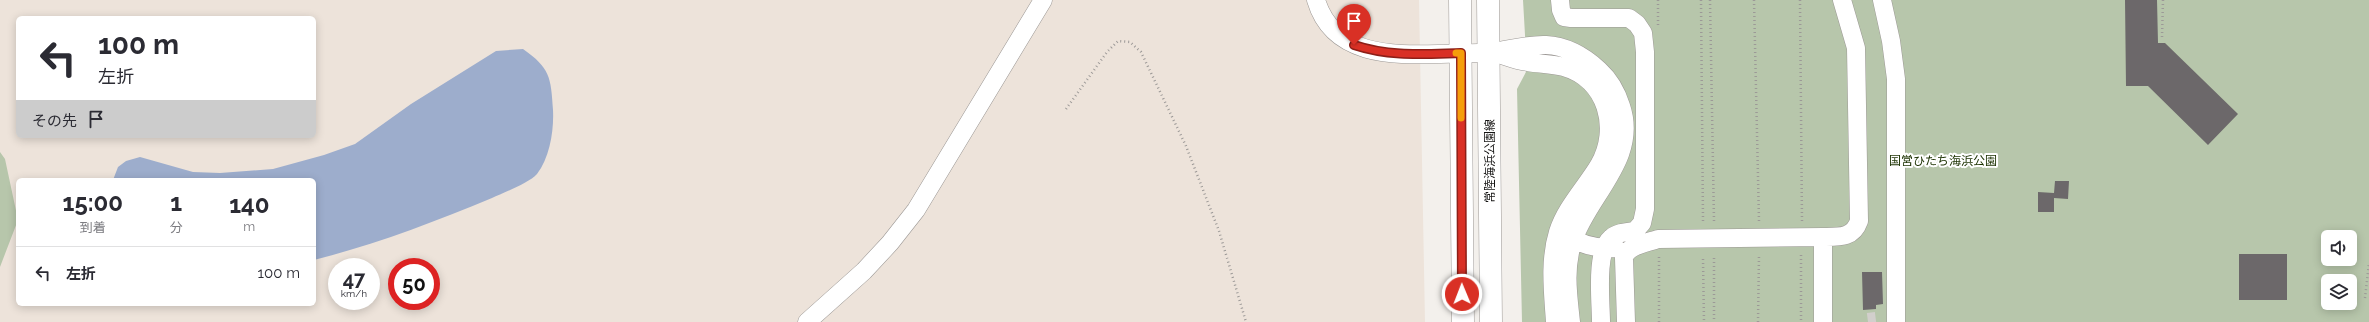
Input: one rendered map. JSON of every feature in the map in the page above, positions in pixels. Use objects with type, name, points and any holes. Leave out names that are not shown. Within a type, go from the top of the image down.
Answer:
[{"type":"main road","points":[[1460,0],[1463,322]]},
{"type":"main road","name":"常陸海浜公園線","points":[[1488,0],[1491,322]]},
{"type":"lane","points":[[807,322],[864,271],[890,244],[916,210],[1043,0]]},
{"type":"lane","points":[[1316,0],[1330,26],[1354,45],[1369,50],[1396,55],[1489,52],[1545,45],[1563,48],[1581,56],[1600,71],[1611,84],[1619,99],[1625,123],[1622,150],[1614,169],[1574,241],[1568,262],[1566,288],[1571,322]]},
{"type":"lane","points":[[1560,0],[1561,10],[1564,16],[1571,18],[1629,18],[1637,24],[1643,32],[1645,52],[1645,209],[1642,223],[1624,258],[1626,322]]},
{"type":"lane","points":[[1601,322],[1601,266],[1604,248],[1611,238],[1623,232],[1634,239],[1823,237],[1845,236],[1856,229],[1859,221],[1856,48],[1842,0]]},
{"type":"lane","points":[[1882,0],[1891,41],[1896,79],[1896,322]]},
{"type":"lane","points":[[1489,52],[1528,62],[1564,67],[1574,71],[1587,79],[1598,91],[1606,106],[1610,131],[1605,155],[1558,230],[1552,269],[1555,322]]},
{"type":"lane","points":[[1558,230],[1574,241],[1604,248]]},
{"type":"lane","points":[[1823,237],[1823,322]]},
{"type":"path","points":[[1701,0],[1703,224]]},
{"type":"path","points":[[1710,0],[1714,226]]},
{"type":"path","points":[[1754,0],[1760,223]]},
{"type":"path","points":[[1800,0],[1802,221]]},
{"type":"path","points":[[2162,37],[2163,0]]},
{"type":"path","points":[[1066,109],[1107,52],[1118,41],[1130,42],[1141,52],[1171,113],[1204,189],[1246,322]]},
{"type":"path","points":[[1758,322],[1759,255]]},
{"type":"path","points":[[1801,255],[1801,322]]},
{"type":"path","points":[[1714,258],[1714,322]]},
{"type":"path","points":[[1703,259],[1704,322]]},
{"type":"path","points":[[2366,298],[2369,263]]},
{"type":"shaded area","points":[[0,0],[1419,0],[1425,322],[0,322]]},
{"type":"green space","name":"国営ひたち海浜公園","points":[[1523,0],[2369,0],[2369,322],[1522,322],[1517,89],[1527,70]]},
{"type":"green space","points":[[0,152],[5,159],[16,211],[16,225],[0,267]]},
{"type":"water","points":[[523,49],[539,62],[544,68],[550,81],[553,110],[552,135],[545,160],[537,174],[509,191],[381,240],[316,259],[316,178],[114,178],[118,167],[126,161],[140,157],[193,172],[220,173],[273,169],[324,155],[355,144],[411,104],[496,51]]},
{"type":"building","points":[[2125,0],[2157,0],[2158,43],[2165,43],[2238,114],[2208,145],[2148,86],[2126,86]]},
{"type":"building","points":[[2055,181],[2069,181],[2068,199],[2054,198],[2054,212],[2038,212],[2038,192],[2054,193]]},
{"type":"building","points":[[2239,254],[2287,254],[2287,300],[2239,300]]},
{"type":"building","points":[[1862,272],[1882,272],[1883,304],[1876,305],[1876,309],[1863,310]]},
{"type":"tunnel","points":[[1868,322],[1876,321]]},
{"type":"slow traffic","points":[[1456,53],[1461,53],[1461,118]]},
{"type":"route","points":[[1354,45],[1369,50],[1396,55],[1461,53],[1462,294]]}]
